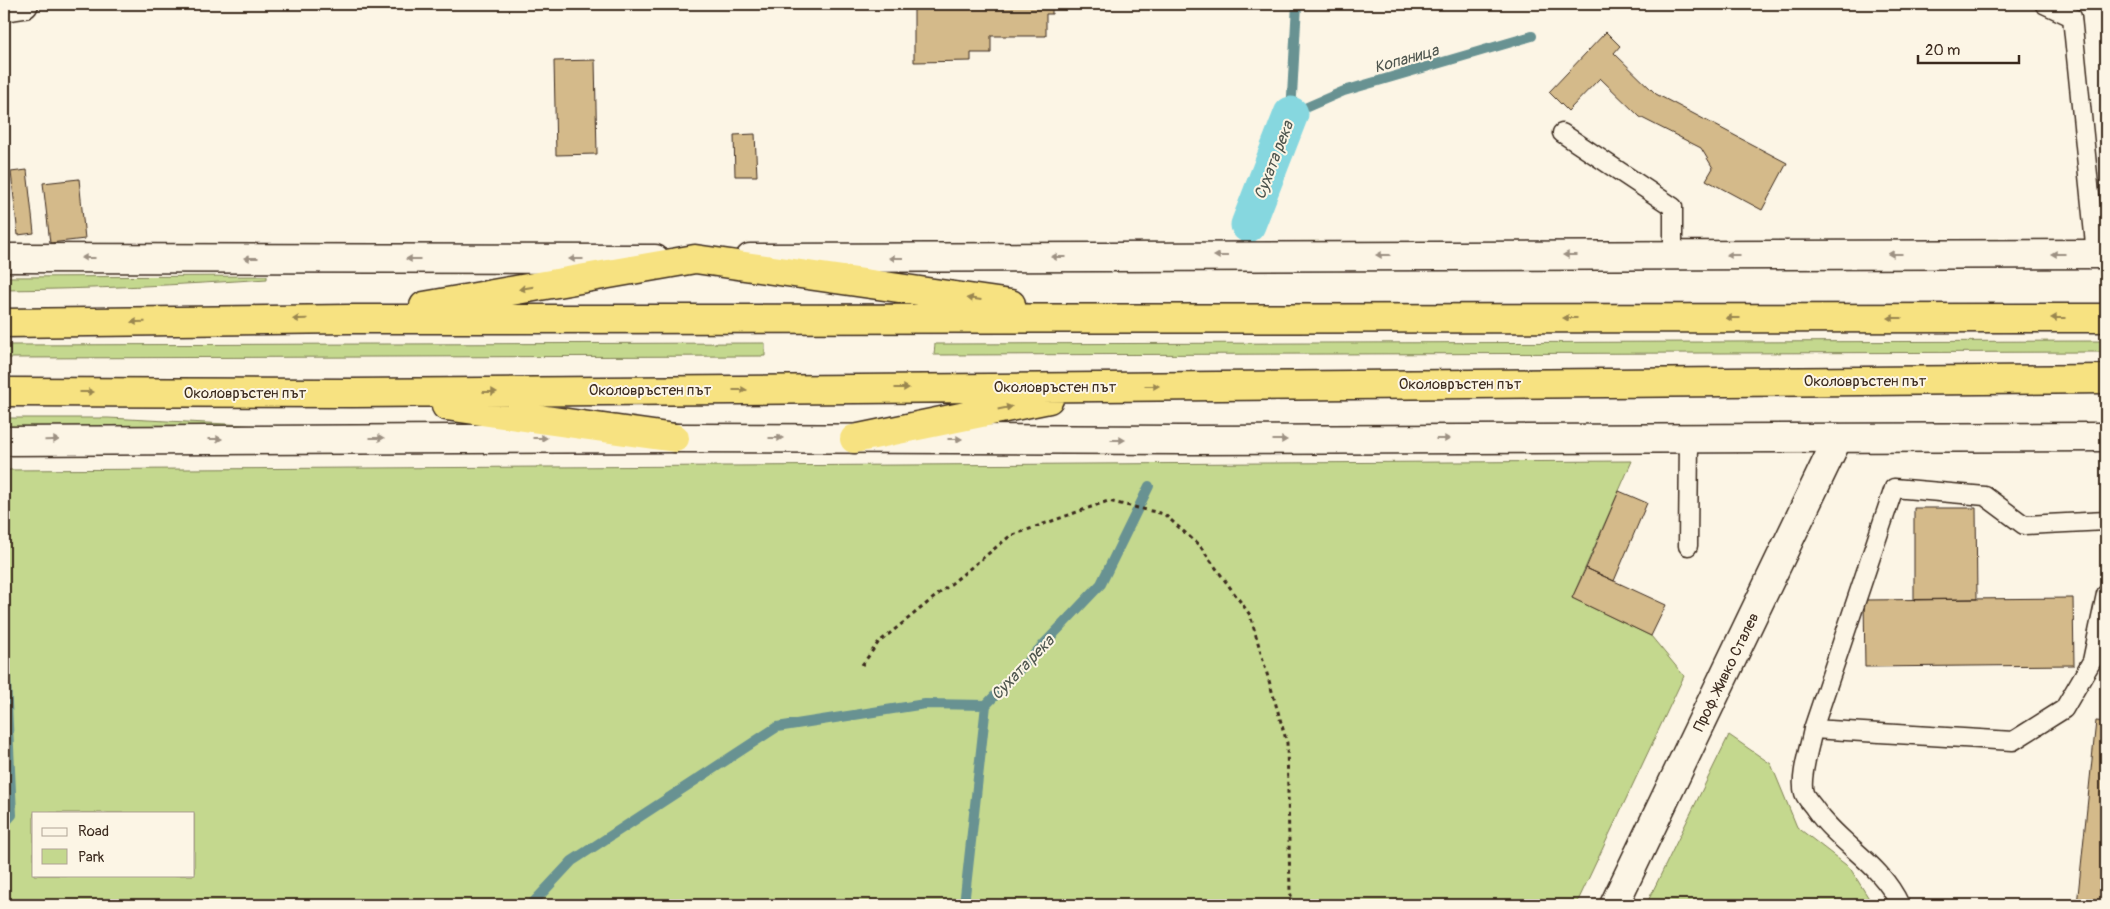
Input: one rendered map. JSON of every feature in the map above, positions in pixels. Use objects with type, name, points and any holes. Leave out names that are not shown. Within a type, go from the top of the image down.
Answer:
[{"type":"highway","points":[[349,319],[695,259],[1109,318]]},
{"type":"highway","points":[[4,323],[349,319],[2106,318]]},
{"type":"highway","name":"Околовръстен път","points":[[4,392],[353,393],[2106,379]]},
{"type":"highway","points":[[854,439],[1111,387]]},
{"type":"highway","points":[[353,393],[675,438]]},
{"type":"street","points":[[4,7],[24,4]]},
{"type":"street","points":[[4,258],[695,259],[2101,254]]},
{"type":"street","points":[[4,441],[675,438],[1183,440],[2106,437]]},
{"type":"street","name":"Проф. Живко Сталев","points":[[1614,905],[1838,438]]},
{"type":"lane","points":[[2044,4],[2072,17],[2101,254]]},
{"type":"lane","points":[[1562,133],[1673,208],[1673,255]]},
{"type":"lane","points":[[1688,546],[1689,438]]},
{"type":"lane","points":[[1900,905],[1891,886],[1860,854],[1825,824],[1804,793],[1804,770],[1813,729],[1894,488],[1984,496],[2024,525],[2106,521]]},
{"type":"lane","points":[[1813,729],[2013,741],[2064,709],[2092,661],[2106,594]]},
{"type":"path","points":[[862,665],[878,643],[1010,536],[1108,501],[1164,514],[1200,546],[1250,615],[1287,743],[1290,892],[1294,905]]},
{"type":"green space","points":[[267,276],[267,279],[201,283],[103,288],[4,290],[4,277]]},
{"type":"green space","points":[[2106,341],[2106,352],[934,355],[935,344]]},
{"type":"green space","points":[[765,343],[765,356],[4,358],[4,345]]},
{"type":"green space","points":[[4,418],[108,418],[266,426],[4,429]]},
{"type":"green space","points":[[1632,461],[1572,598],[1651,636],[1684,676],[1576,905],[4,905],[4,470]]},
{"type":"green space","points":[[1729,735],[1771,764],[1797,827],[1850,868],[1873,905],[1646,905]]},
{"type":"building","points":[[914,4],[1052,4],[1052,14],[1046,14],[1046,36],[991,36],[991,53],[971,53],[971,61],[914,62]]},
{"type":"building","points":[[1606,32],[1620,46],[1614,53],[1656,94],[1787,163],[1762,210],[1706,180],[1713,168],[1701,148],[1640,117],[1600,78],[1568,111],[1549,92]]},
{"type":"building","points":[[595,60],[597,154],[556,155],[554,61]]},
{"type":"building","points":[[755,134],[757,176],[735,176],[734,135]]},
{"type":"building","points":[[27,170],[34,233],[18,235],[11,172]]},
{"type":"building","points":[[79,179],[85,239],[50,243],[43,183]]},
{"type":"building","points":[[1619,491],[1647,503],[1614,581],[1586,568]]},
{"type":"building","points":[[1914,508],[1976,508],[1977,599],[1914,600]]},
{"type":"building","points":[[1586,568],[1666,605],[1651,636],[1572,598]]},
{"type":"building","points":[[2073,598],[2074,665],[1865,667],[1864,600]]},
{"type":"building","points":[[2096,721],[2106,722],[2106,905],[2077,905]]},
{"type":"waterway","name":"Копаница","points":[[1297,4],[1291,114],[1344,91],[1532,36]]},
{"type":"waterway","name":"Сухата река","points":[[1248,225],[1291,114]]},
{"type":"waterway","name":"Сухата река","points":[[964,905],[986,705],[1101,584],[1149,486]]},
{"type":"waterway","points":[[4,635],[12,815],[4,824]]},
{"type":"waterway","points":[[531,905],[572,861],[777,727],[925,704],[986,705]]}]
